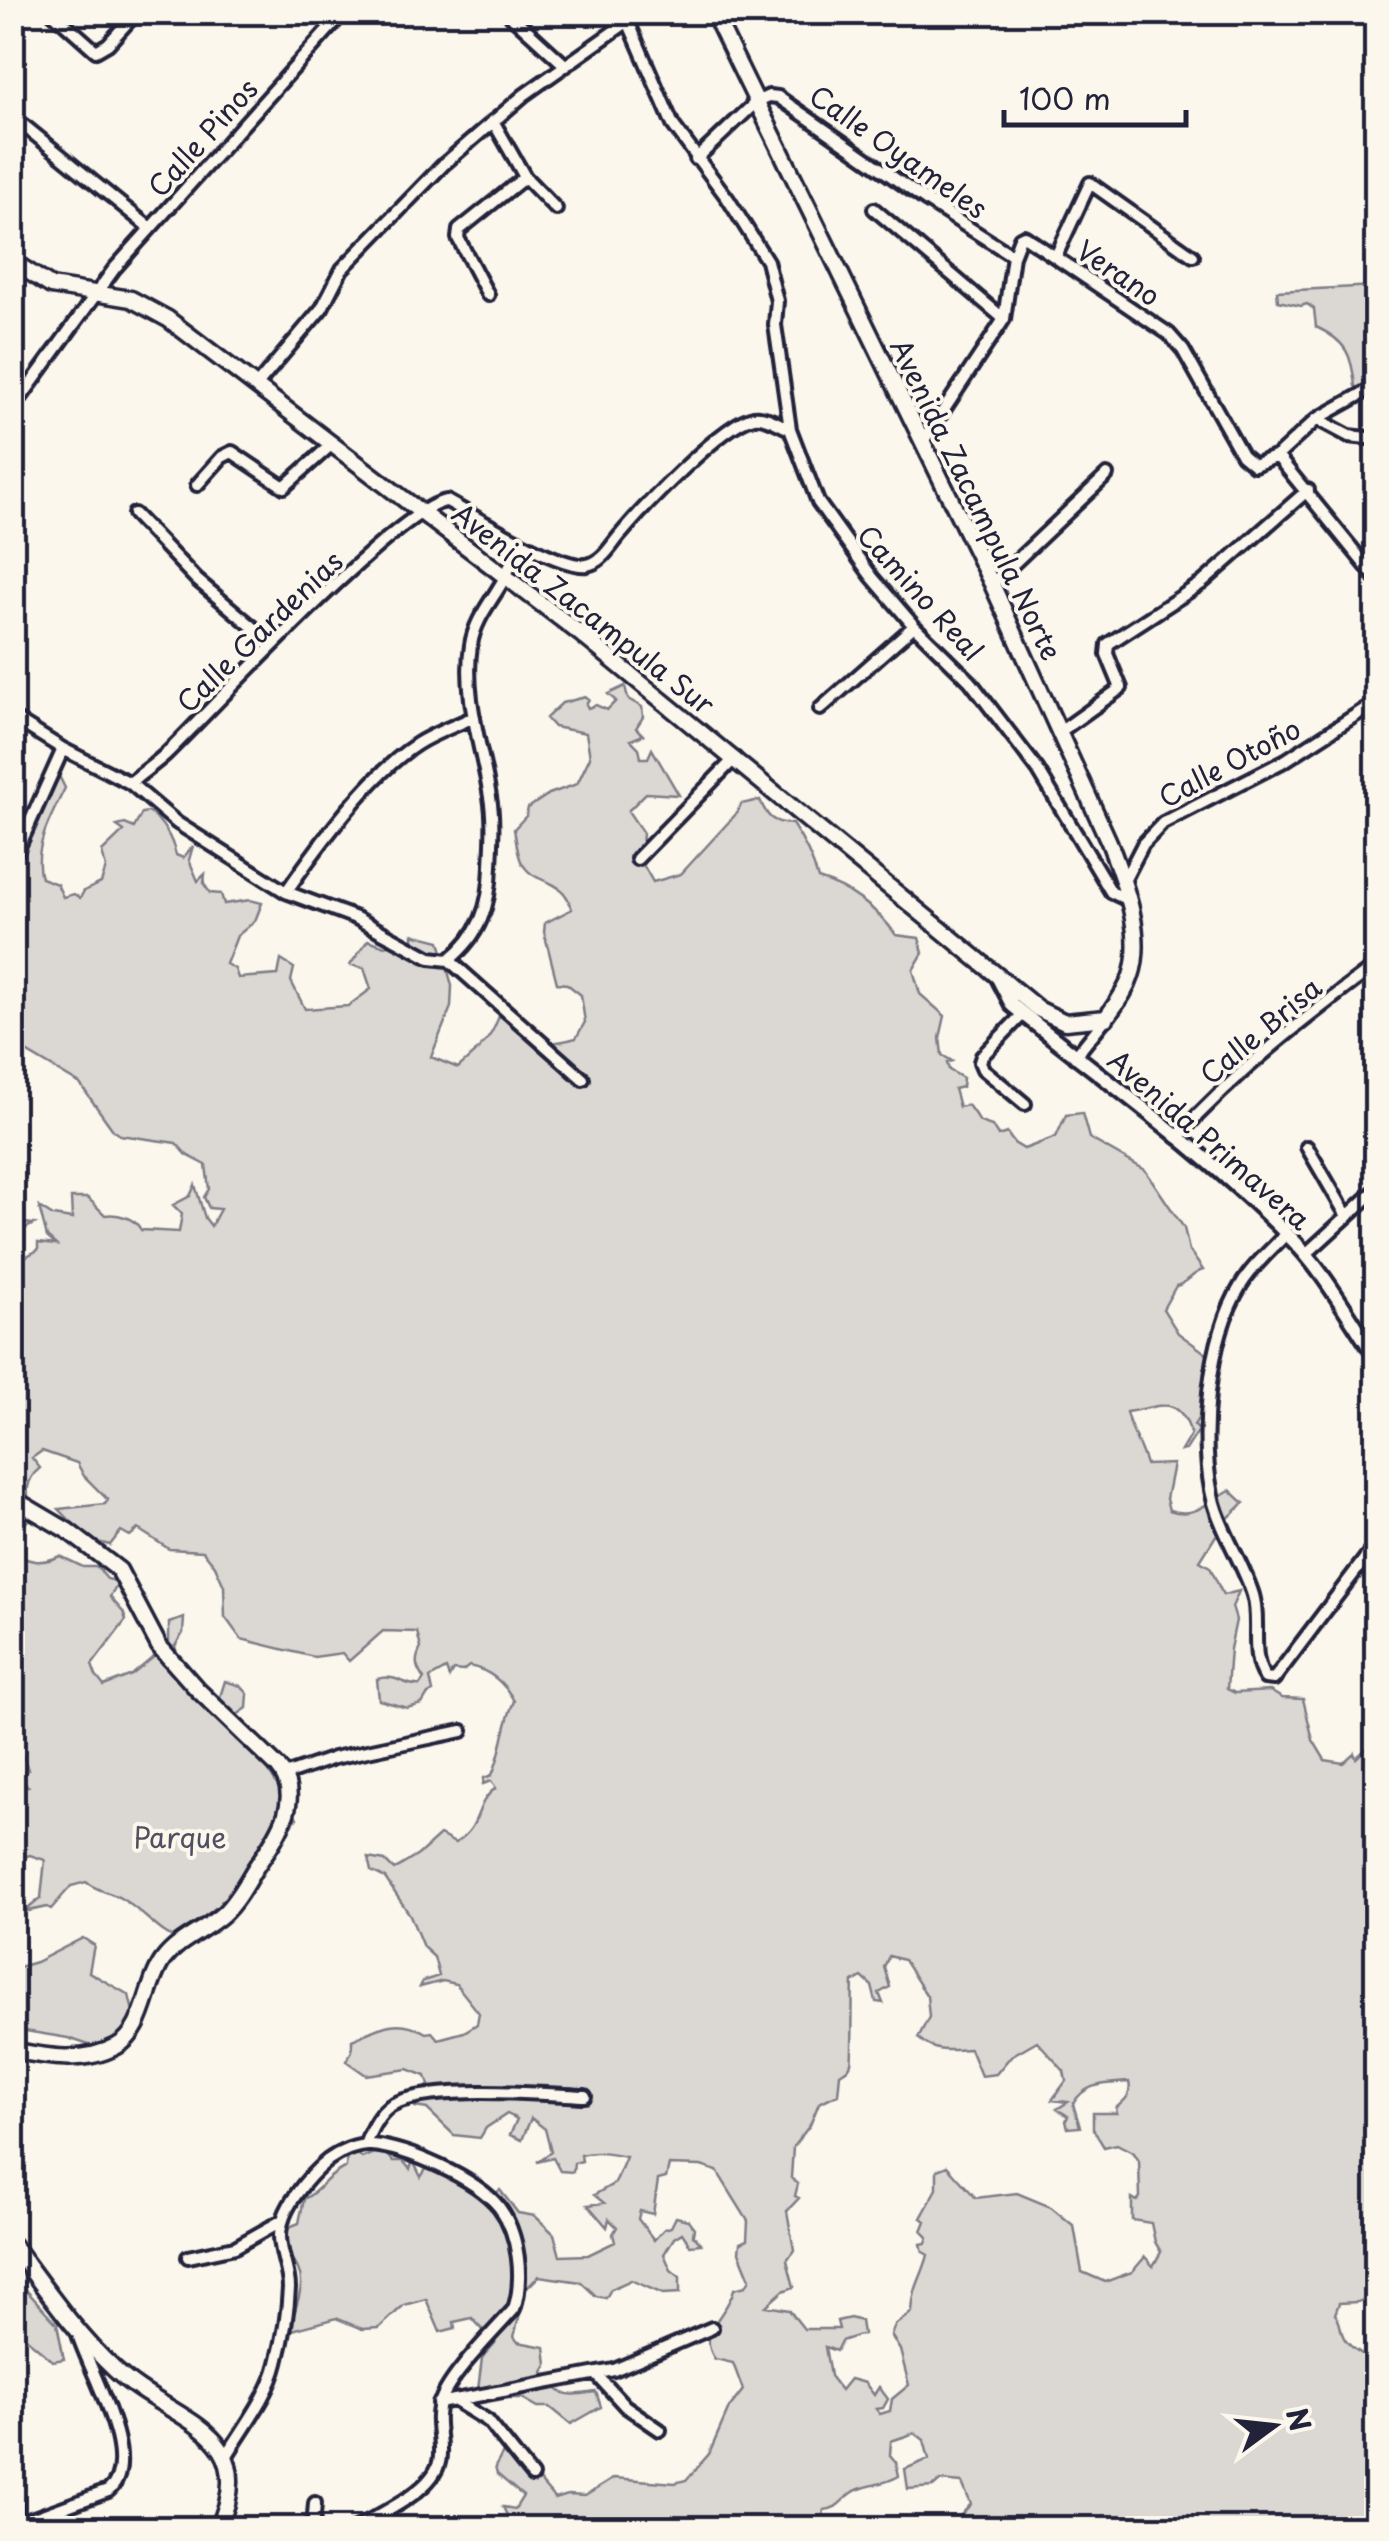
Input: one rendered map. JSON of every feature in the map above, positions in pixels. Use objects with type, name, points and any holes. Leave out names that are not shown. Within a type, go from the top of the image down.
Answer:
[{"type":"main road","name":"Avenida Zacampula Norte","points":[[712,12],[992,584],[1061,731],[1124,881],[1135,953],[1124,992],[1106,1018]]},
{"type":"main road","name":"Avenida Zacampula Sur","points":[[12,260],[51,286],[117,296],[147,305],[257,384],[505,577],[735,758],[1056,1020],[1083,1022],[1106,1018]]},
{"type":"main road","points":[[12,1498],[68,1530],[120,1570],[159,1646],[204,1697],[284,1775],[288,1792],[284,1822],[227,1910],[166,1956],[150,1984],[138,2022],[120,2044],[93,2055],[55,2059],[12,2050]]},
{"type":"main road","points":[[12,2244],[116,2372],[198,2424],[226,2457],[232,2480],[229,2502],[218,2528]]},
{"type":"street","points":[[52,12],[96,51],[108,44],[137,12]]},
{"type":"street","name":"Calle Pinos","points":[[12,410],[96,294],[150,228],[344,12]]},
{"type":"street","points":[[507,12],[566,66]]},
{"type":"street","points":[[257,384],[322,308],[342,268],[444,165],[493,121],[626,17]]},
{"type":"street","name":"Camino Real","points":[[626,17],[673,126],[767,261],[774,279],[779,358],[790,429],[818,502],[832,526],[914,626],[970,681],[1048,785],[1111,892],[1128,900]]},
{"type":"street","name":"Calle Oyameles","points":[[756,102],[769,96],[788,102],[926,201],[1013,256]]},
{"type":"street","points":[[696,160],[756,102]]},
{"type":"street","points":[[12,116],[150,228]]},
{"type":"street","points":[[493,121],[525,177],[556,209]]},
{"type":"street","points":[[488,296],[458,238],[458,230],[525,177]]},
{"type":"street","points":[[1056,256],[1090,183],[1193,256]]},
{"type":"street","points":[[874,209],[1004,319]]},
{"type":"street","name":"Verano","points":[[1013,256],[1024,236],[1169,334],[1183,350],[1249,464],[1260,464],[1276,456]]},
{"type":"street","points":[[922,443],[1004,319],[1013,256]]},
{"type":"street","points":[[1376,386],[1317,419],[1276,456],[1308,490],[1376,578]]},
{"type":"street","points":[[420,512],[447,501],[519,541],[581,565],[597,562],[646,507],[740,423],[762,417],[790,429]]},
{"type":"street","points":[[1317,419],[1349,436],[1376,438]]},
{"type":"street","points":[[196,485],[222,457],[232,452],[284,487],[332,444]]},
{"type":"street","points":[[992,584],[1106,475]]},
{"type":"street","points":[[1061,731],[1121,688],[1107,654],[1108,644],[1202,584],[1308,490]]},
{"type":"street","name":"Calle Gardenias","points":[[130,783],[162,758],[273,644],[420,512]]},
{"type":"street","points":[[134,514],[196,580],[273,644]]},
{"type":"street","points":[[449,960],[470,941],[483,921],[491,879],[492,808],[474,717],[470,646],[483,610],[505,577],[519,541]]},
{"type":"street","points":[[820,708],[914,626]]},
{"type":"street","name":"Calle Otoño","points":[[1124,881],[1143,844],[1162,823],[1286,760],[1376,702]]},
{"type":"street","points":[[12,717],[63,749],[130,783],[177,823],[286,892],[356,918],[430,958],[449,960],[582,1079]]},
{"type":"street","points":[[286,892],[312,855],[399,757],[420,742],[474,717]]},
{"type":"street","points":[[18,848],[63,749]]},
{"type":"street","points":[[637,859],[735,758]]},
{"type":"street","name":"Calle Brisa","points":[[1177,1137],[1222,1088],[1274,1042],[1376,964]]},
{"type":"street","name":"Avenida Primavera","points":[[996,974],[1007,1000],[1177,1137],[1287,1234],[1306,1254],[1376,1358]]},
{"type":"street","points":[[1023,1014],[980,1062],[983,1069],[1025,1104]]},
{"type":"street","points":[[1075,1057],[1106,1018]]},
{"type":"street","points":[[1307,1147],[1346,1216]]},
{"type":"street","points":[[1306,1254],[1376,1190]]},
{"type":"street","points":[[1287,1234],[1238,1289],[1218,1343],[1210,1394],[1208,1454],[1214,1502],[1255,1603],[1260,1670],[1268,1680],[1274,1679],[1376,1544]]},
{"type":"street","points":[[284,1775],[347,1754],[462,1731]]},
{"type":"street","points":[[365,2145],[387,2108],[404,2100],[472,2092],[585,2096]]},
{"type":"street","points":[[226,2457],[276,2366],[289,2291],[280,2236],[294,2199],[321,2166],[365,2145],[433,2162],[494,2202],[512,2233],[519,2285],[514,2309],[453,2379],[440,2403],[439,2468],[432,2480],[356,2528]]},
{"type":"street","points":[[188,2257],[235,2247],[283,2220]]},
{"type":"street","points":[[12,2430],[15,2526],[108,2491],[119,2478],[116,2429],[75,2324]]},
{"type":"street","points":[[440,2403],[596,2374],[638,2362],[712,2328]]},
{"type":"street","points":[[596,2374],[625,2406],[660,2430]]},
{"type":"street","points":[[454,2400],[488,2421],[532,2476]]},
{"type":"street","points":[[314,2528],[315,2503]]},
{"type":"green space","points":[[1376,286],[1376,391],[1371,393],[1355,386],[1346,351],[1335,338],[1316,327],[1314,309],[1307,304],[1278,301],[1277,291]]},
{"type":"green space","points":[[625,686],[628,699],[642,707],[643,717],[636,728],[643,735],[631,740],[639,748],[641,758],[648,758],[652,749],[679,795],[646,793],[628,811],[643,833],[641,861],[653,882],[681,874],[741,804],[760,800],[771,818],[792,824],[818,879],[862,901],[896,935],[919,938],[923,953],[913,970],[920,994],[945,1016],[940,1038],[942,1055],[952,1061],[947,1063],[949,1070],[963,1078],[962,1087],[954,1089],[959,1107],[968,1105],[980,1122],[992,1126],[998,1136],[1007,1133],[1024,1149],[1056,1137],[1066,1115],[1082,1113],[1089,1138],[1145,1170],[1184,1228],[1189,1250],[1203,1270],[1176,1286],[1163,1309],[1178,1333],[1219,1363],[1211,1398],[1194,1425],[1199,1430],[1186,1450],[1181,1451],[1191,1434],[1181,1413],[1174,1408],[1158,1406],[1126,1412],[1146,1465],[1173,1464],[1166,1499],[1169,1510],[1194,1511],[1230,1490],[1244,1503],[1225,1521],[1200,1561],[1210,1567],[1223,1595],[1239,1591],[1232,1607],[1236,1620],[1227,1689],[1235,1693],[1270,1691],[1282,1698],[1303,1699],[1313,1740],[1325,1760],[1343,1763],[1354,1753],[1356,1758],[1376,1740],[1376,2295],[1358,2302],[1339,2303],[1335,2314],[1346,2342],[1369,2359],[1377,2376],[1372,2408],[1376,2414],[1376,2528],[949,2528],[971,2504],[962,2483],[940,2481],[933,2487],[908,2489],[905,2469],[929,2459],[924,2440],[915,2433],[891,2441],[890,2455],[899,2476],[856,2490],[837,2506],[824,2510],[821,2526],[814,2528],[513,2528],[503,2507],[515,2509],[523,2496],[497,2474],[495,2467],[508,2444],[555,2499],[585,2496],[614,2478],[675,2483],[686,2480],[709,2454],[729,2408],[743,2390],[733,2363],[715,2359],[709,2340],[734,2289],[746,2286],[750,2279],[739,2252],[740,2243],[747,2240],[748,2221],[717,2171],[701,2166],[669,2165],[666,2178],[658,2180],[653,2214],[640,2211],[638,2219],[654,2240],[671,2227],[676,2217],[688,2220],[694,2228],[693,2235],[701,2244],[690,2245],[682,2233],[664,2254],[671,2270],[680,2277],[680,2293],[663,2294],[631,2280],[611,2289],[606,2298],[596,2296],[581,2282],[539,2276],[526,2289],[514,2337],[518,2342],[545,2347],[547,2365],[543,2372],[554,2387],[571,2395],[596,2392],[601,2407],[571,2424],[550,2407],[478,2390],[482,2358],[495,2343],[472,2318],[454,2322],[455,2328],[440,2332],[426,2299],[404,2305],[379,2328],[362,2329],[336,2318],[292,2330],[300,2276],[282,2245],[279,2231],[299,2223],[304,2199],[346,2167],[347,2151],[362,2158],[383,2149],[393,2161],[403,2161],[410,2169],[413,2161],[421,2177],[426,2169],[456,2170],[491,2197],[500,2190],[518,2213],[535,2216],[554,2234],[560,2256],[588,2255],[615,2242],[613,2234],[617,2227],[609,2219],[607,2227],[588,2205],[604,2203],[594,2195],[615,2183],[626,2157],[581,2155],[582,2161],[574,2163],[573,2172],[560,2171],[553,2158],[537,2162],[551,2152],[545,2129],[531,2118],[522,2140],[510,2135],[517,2119],[507,2114],[486,2128],[480,2138],[454,2135],[427,2109],[415,2107],[413,2099],[429,2085],[426,2076],[408,2069],[366,2075],[346,2061],[352,2051],[352,2040],[380,2028],[407,2025],[432,2032],[438,2039],[477,2024],[479,2013],[456,1984],[443,1981],[420,1987],[423,1981],[439,1976],[434,1957],[423,1947],[410,1915],[385,1878],[371,1871],[368,1858],[385,1861],[394,1870],[440,1835],[455,1843],[470,1829],[484,1801],[496,1788],[491,1781],[483,1784],[496,1766],[514,1701],[506,1688],[483,1670],[469,1666],[463,1671],[453,1670],[449,1677],[446,1669],[430,1678],[433,1692],[422,1704],[407,1708],[379,1700],[377,1679],[420,1685],[424,1679],[417,1664],[421,1648],[417,1632],[383,1631],[349,1661],[342,1653],[314,1657],[241,1639],[225,1617],[224,1586],[203,1551],[169,1549],[138,1529],[130,1536],[121,1531],[110,1545],[89,1540],[59,1509],[105,1504],[108,1500],[77,1463],[42,1451],[32,1458],[40,1468],[29,1484],[32,1515],[13,1539],[13,1199],[22,1212],[23,1223],[34,1224],[16,1233],[15,1254],[21,1259],[38,1250],[38,1243],[56,1245],[47,1237],[39,1207],[53,1216],[72,1219],[71,1198],[88,1198],[105,1215],[126,1217],[141,1230],[179,1232],[182,1214],[173,1205],[190,1196],[195,1185],[211,1226],[220,1209],[209,1208],[204,1197],[209,1189],[206,1165],[187,1155],[176,1143],[120,1135],[80,1084],[21,1049],[13,1052],[13,809],[33,806],[57,772],[65,788],[45,832],[39,855],[41,878],[57,884],[63,897],[74,894],[80,898],[84,891],[101,883],[106,868],[102,852],[124,831],[117,826],[134,828],[142,813],[148,812],[166,831],[176,855],[183,858],[193,846],[189,860],[198,881],[205,874],[204,884],[210,893],[221,894],[224,904],[250,900],[262,903],[255,921],[237,936],[226,964],[235,969],[238,978],[278,975],[281,960],[294,968],[291,981],[305,1009],[348,1006],[371,989],[364,968],[350,965],[368,940],[385,946],[413,938],[413,934],[440,941],[452,986],[451,1007],[431,1057],[458,1068],[489,1037],[501,1010],[510,1008],[527,1036],[542,1043],[576,1038],[585,1022],[581,995],[567,984],[557,983],[544,932],[545,923],[572,909],[561,890],[526,869],[514,829],[528,808],[549,794],[577,784],[590,757],[586,733],[554,727],[546,718],[562,703],[585,697],[589,699],[588,708],[596,705],[607,710],[616,701],[608,694]],"holes":[[[889,1956],[904,1960],[927,1996],[929,2017],[918,2038],[936,2049],[970,2049],[981,2076],[996,2074],[1011,2056],[1037,2041],[1064,2071],[1066,2081],[1052,2100],[1068,2102],[1057,2109],[1068,2116],[1068,2128],[1080,2127],[1073,2104],[1084,2092],[1097,2086],[1129,2082],[1129,2094],[1116,2108],[1117,2113],[1093,2113],[1093,2129],[1104,2147],[1117,2144],[1134,2153],[1139,2161],[1140,2197],[1137,2201],[1132,2198],[1132,2220],[1151,2223],[1161,2252],[1153,2266],[1145,2257],[1132,2272],[1105,2282],[1082,2272],[1074,2226],[1051,2207],[1017,2193],[976,2198],[947,2166],[937,2170],[937,2189],[921,2218],[926,2221],[922,2231],[928,2237],[921,2244],[928,2255],[912,2312],[895,2325],[891,2335],[900,2350],[909,2385],[892,2399],[890,2411],[880,2414],[876,2409],[883,2408],[888,2399],[879,2387],[874,2395],[865,2383],[850,2379],[841,2390],[830,2376],[825,2347],[836,2351],[841,2341],[863,2334],[861,2321],[837,2321],[839,2329],[804,2329],[789,2310],[766,2306],[794,2287],[787,2260],[794,2250],[787,2211],[799,2198],[795,2196],[798,2184],[791,2178],[793,2147],[810,2125],[819,2103],[838,2094],[840,2074],[851,2063],[853,1982],[862,1977],[872,1986],[876,2002],[883,2003],[879,1993],[890,1987],[884,1967]]]},
{"type":"green space","name":"Parque","points":[[12,1548],[28,1560],[60,1556],[83,1567],[97,1567],[107,1579],[119,1582],[110,1597],[126,1620],[92,1665],[104,1686],[132,1675],[169,1648],[169,1623],[184,1618],[183,1633],[175,1646],[182,1672],[218,1703],[225,1681],[241,1686],[248,1694],[247,1708],[234,1717],[236,1739],[248,1737],[297,1818],[227,1919],[182,1942],[122,1899],[86,1882],[71,1886],[51,1909],[24,1912],[41,1898],[45,1860],[30,1855],[13,1860],[13,1790],[28,1786],[15,1774],[28,1770],[13,1746]]},
{"type":"green space","points":[[83,1938],[94,1945],[89,1972],[129,1995],[137,2028],[101,2049],[68,2038],[13,2029],[12,1959],[19,1967],[36,1962]]},
{"type":"green space","points":[[12,2261],[27,2291],[57,2324],[64,2359],[53,2361],[13,2327]]}]
